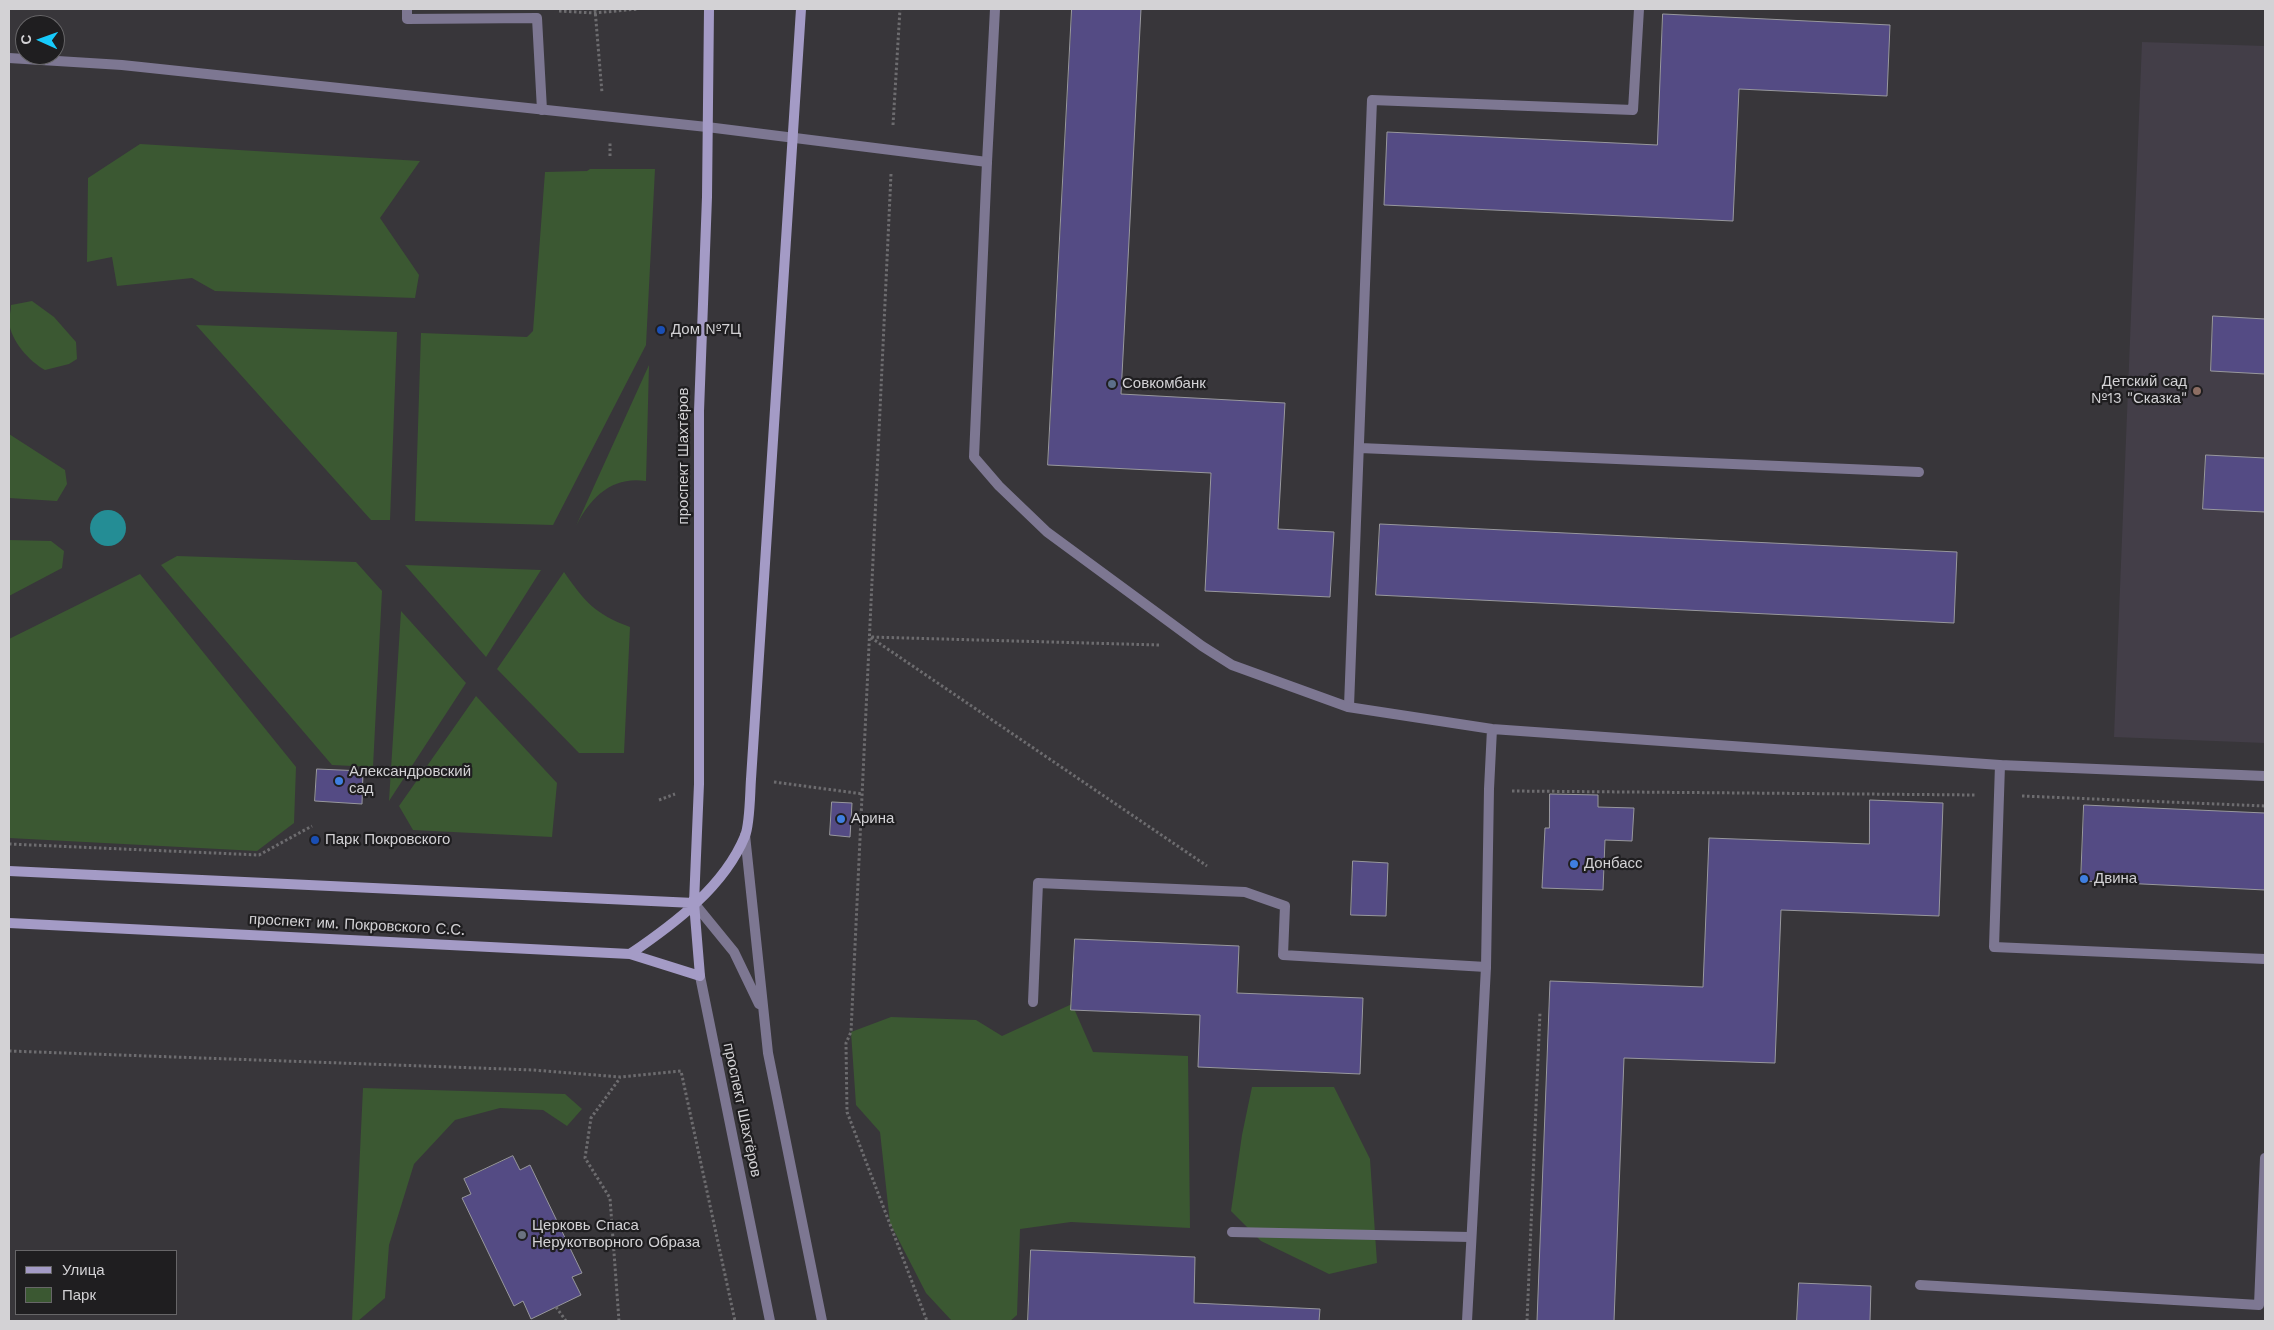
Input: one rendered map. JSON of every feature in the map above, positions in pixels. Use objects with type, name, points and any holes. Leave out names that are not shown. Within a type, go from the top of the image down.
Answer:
[{"type":"main road","name":"проспект Шахтёров","points":[[700,976],[694,903],[699,784],[698,411],[707,197],[708,9]]},
{"type":"main road","points":[[630,954],[664,930],[720,878],[746,835],[754,739],[801,9]]},
{"type":"main road","points":[[9,871],[694,903]]},
{"type":"main road","name":"проспект им. Покровского С.С.","points":[[9,923],[630,954],[700,976]]},
{"type":"street","points":[[407,9],[406,19],[537,18],[542,110]]},
{"type":"street","points":[[995,9],[974,457],[999,486],[1047,532],[1202,646],[1232,665],[1349,706],[1492,729],[2000,765],[2265,776]]},
{"type":"street","points":[[1349,706],[1372,100],[1633,110],[1639,9]]},
{"type":"street","points":[[9,58],[122,65],[707,127],[987,162]]},
{"type":"street","points":[[1360,448],[1919,472]]},
{"type":"street","points":[[1467,1321],[1470,1237],[1486,967],[1489,788],[1492,729]]},
{"type":"street","points":[[2000,765],[1994,946],[2265,959]]},
{"type":"street","points":[[746,835],[768,1053],[822,1321]]},
{"type":"street","points":[[1033,1002],[1038,883],[1245,892],[1285,906],[1283,955],[1486,967]]},
{"type":"street","points":[[694,903],[734,952],[763,1012]]},
{"type":"street","name":"проспект Шахтёров","points":[[700,976],[770,1321]]},
{"type":"street","points":[[1920,1285],[2259,1305],[2265,1158]]},
{"type":"street","points":[[1232,1232],[1470,1237]]},
{"type":"path","points":[[557,11],[638,9]]},
{"type":"path","points":[[900,9],[851,1032],[846,1042],[847,1112],[927,1321]]},
{"type":"path","points":[[594,11],[604,117],[610,134],[610,156]]},
{"type":"path","points":[[870,637],[1202,646]]},
{"type":"path","points":[[870,637],[1245,892]]},
{"type":"path","points":[[1489,788],[1514,792],[1998,795],[2265,806]]},
{"type":"path","points":[[9,844],[259,856],[312,826]]},
{"type":"path","points":[[1527,1321],[1540,1012]]},
{"type":"path","points":[[9,1051],[533,1070],[620,1077],[682,1071],[735,1321]]},
{"type":"path","points":[[619,1321],[610,1198],[585,1158],[590,1118],[620,1077]]},
{"type":"path","points":[[556,1307],[566,1321]]},
{"type":"shaded area","name":"Детский сад №13 \"Сказка\"","points":[[2142,42],[2265,46],[2265,743],[2114,737]]},
{"type":"green space","points":[[140,144],[420,161],[380,218],[419,275],[415,298],[215,291],[192,278],[117,286],[112,257],[87,262],[88,178]]},
{"type":"green space","points":[[590,169],[655,169],[646,345],[553,525],[415,521],[421,333],[527,337],[533,331],[545,172],[587,171]]},
{"type":"green space","points":[[32,301],[54,317],[76,342],[77,359],[69,364],[45,370],[22,350],[10,329],[11,305]]},
{"type":"green space","points":[[196,325],[397,332],[390,520],[371,520]]},
{"type":"green space","points":[[649,365],[646,481],[634,480],[613,485],[588,506],[576,526]]},
{"type":"green space","points":[[9,434],[65,470],[67,484],[57,501],[9,498]]},
{"type":"green space","points":[[9,540],[51,541],[64,551],[62,568],[9,596]]},
{"type":"green space","points":[[177,556],[356,562],[382,591],[373,767],[332,765],[161,565]]},
{"type":"green space","points":[[405,565],[541,570],[486,657]]},
{"type":"green space","points":[[564,572],[585,599],[599,612],[630,627],[624,753],[579,753],[497,669]]},
{"type":"green space","points":[[140,574],[296,767],[294,823],[257,851],[9,838],[9,639]]},
{"type":"green space","points":[[401,611],[466,683],[389,801]]},
{"type":"green space","points":[[476,696],[557,783],[552,837],[413,830],[399,806]]},
{"type":"green space","points":[[1072,1004],[1093,1052],[1188,1056],[1190,1228],[1071,1222],[1020,1229],[1017,1315],[1010,1321],[952,1321],[926,1293],[890,1223],[880,1132],[856,1105],[851,1032],[891,1017],[976,1020],[1002,1036]]},
{"type":"green space","points":[[1252,1087],[1334,1087],[1370,1159],[1377,1263],[1329,1274],[1261,1241],[1231,1211],[1242,1135]]},
{"type":"green space","points":[[363,1088],[565,1094],[582,1109],[567,1126],[543,1110],[500,1108],[455,1120],[414,1164],[389,1245],[385,1298],[358,1321],[352,1321]]},
{"type":"water","points":[[108,510],[115,511],[121,515],[125,521],[125,535],[121,541],[115,545],[108,546],[101,545],[95,541],[91,535],[90,528],[91,521],[95,515],[101,511]]},
{"type":"building","points":[[1072,9],[1141,9],[1121,394],[1285,403],[1278,529],[1334,532],[1330,597],[1205,591],[1211,473],[1048,465]]},
{"type":"building","points":[[1663,14],[1890,25],[1887,96],[1739,89],[1733,221],[1384,205],[1387,132],[1657,145]]},
{"type":"building","points":[[2213,316],[2265,319],[2265,374],[2211,371]]},
{"type":"building","points":[[2206,455],[2265,458],[2265,512],[2203,509]]},
{"type":"building","points":[[1380,524],[1957,552],[1954,623],[1376,595]]},
{"type":"building","name":"Александровский сад","points":[[317,769],[363,771],[362,804],[315,801]]},
{"type":"building","name":"Донбасс","points":[[1550,794],[1598,795],[1598,807],[1634,808],[1632,841],[1605,840],[1603,890],[1542,888],[1545,828],[1549,828]]},
{"type":"building","points":[[1870,800],[1943,803],[1939,916],[1781,910],[1775,1063],[1624,1058],[1614,1321],[1537,1321],[1550,981],[1703,987],[1709,838],[1869,844]]},
{"type":"building","name":"Арина","points":[[832,802],[852,803],[850,837],[830,835]]},
{"type":"building","points":[[2084,805],[2265,813],[2265,890],[2081,881]]},
{"type":"building","points":[[1353,861],[1388,863],[1386,916],[1351,915]]},
{"type":"building","points":[[1075,939],[1239,946],[1237,993],[1363,998],[1360,1074],[1198,1067],[1200,1015],[1071,1010]]},
{"type":"building","name":"Церковь Спаса Нерукотворного Образа","points":[[513,1156],[520,1170],[530,1165],[582,1273],[572,1277],[581,1295],[531,1319],[523,1301],[514,1306],[462,1198],[471,1194],[464,1179]]},
{"type":"building","points":[[1031,1250],[1195,1257],[1194,1303],[1320,1309],[1319,1321],[1028,1321]]},
{"type":"building","points":[[1799,1283],[1871,1286],[1870,1321],[1797,1321]]},
{"type":"place","name":"Дом №7Ц","points":[[661,330]]},
{"type":"place","name":"Совкомбанк","points":[[1112,384]]},
{"type":"place","name":"Детский сад №13 \"Сказка\"","points":[[2197,391]]},
{"type":"place","name":"Александровский сад","points":[[339,781]]},
{"type":"place","name":"Арина","points":[[841,819]]},
{"type":"place","name":"Парк Покровского","points":[[315,840]]},
{"type":"place","name":"Донбасс","points":[[1574,864]]},
{"type":"place","name":"Двина","points":[[2084,879]]},
{"type":"place","name":"Церковь Спаса Нерукотворного Образа","points":[[522,1235]]}]
